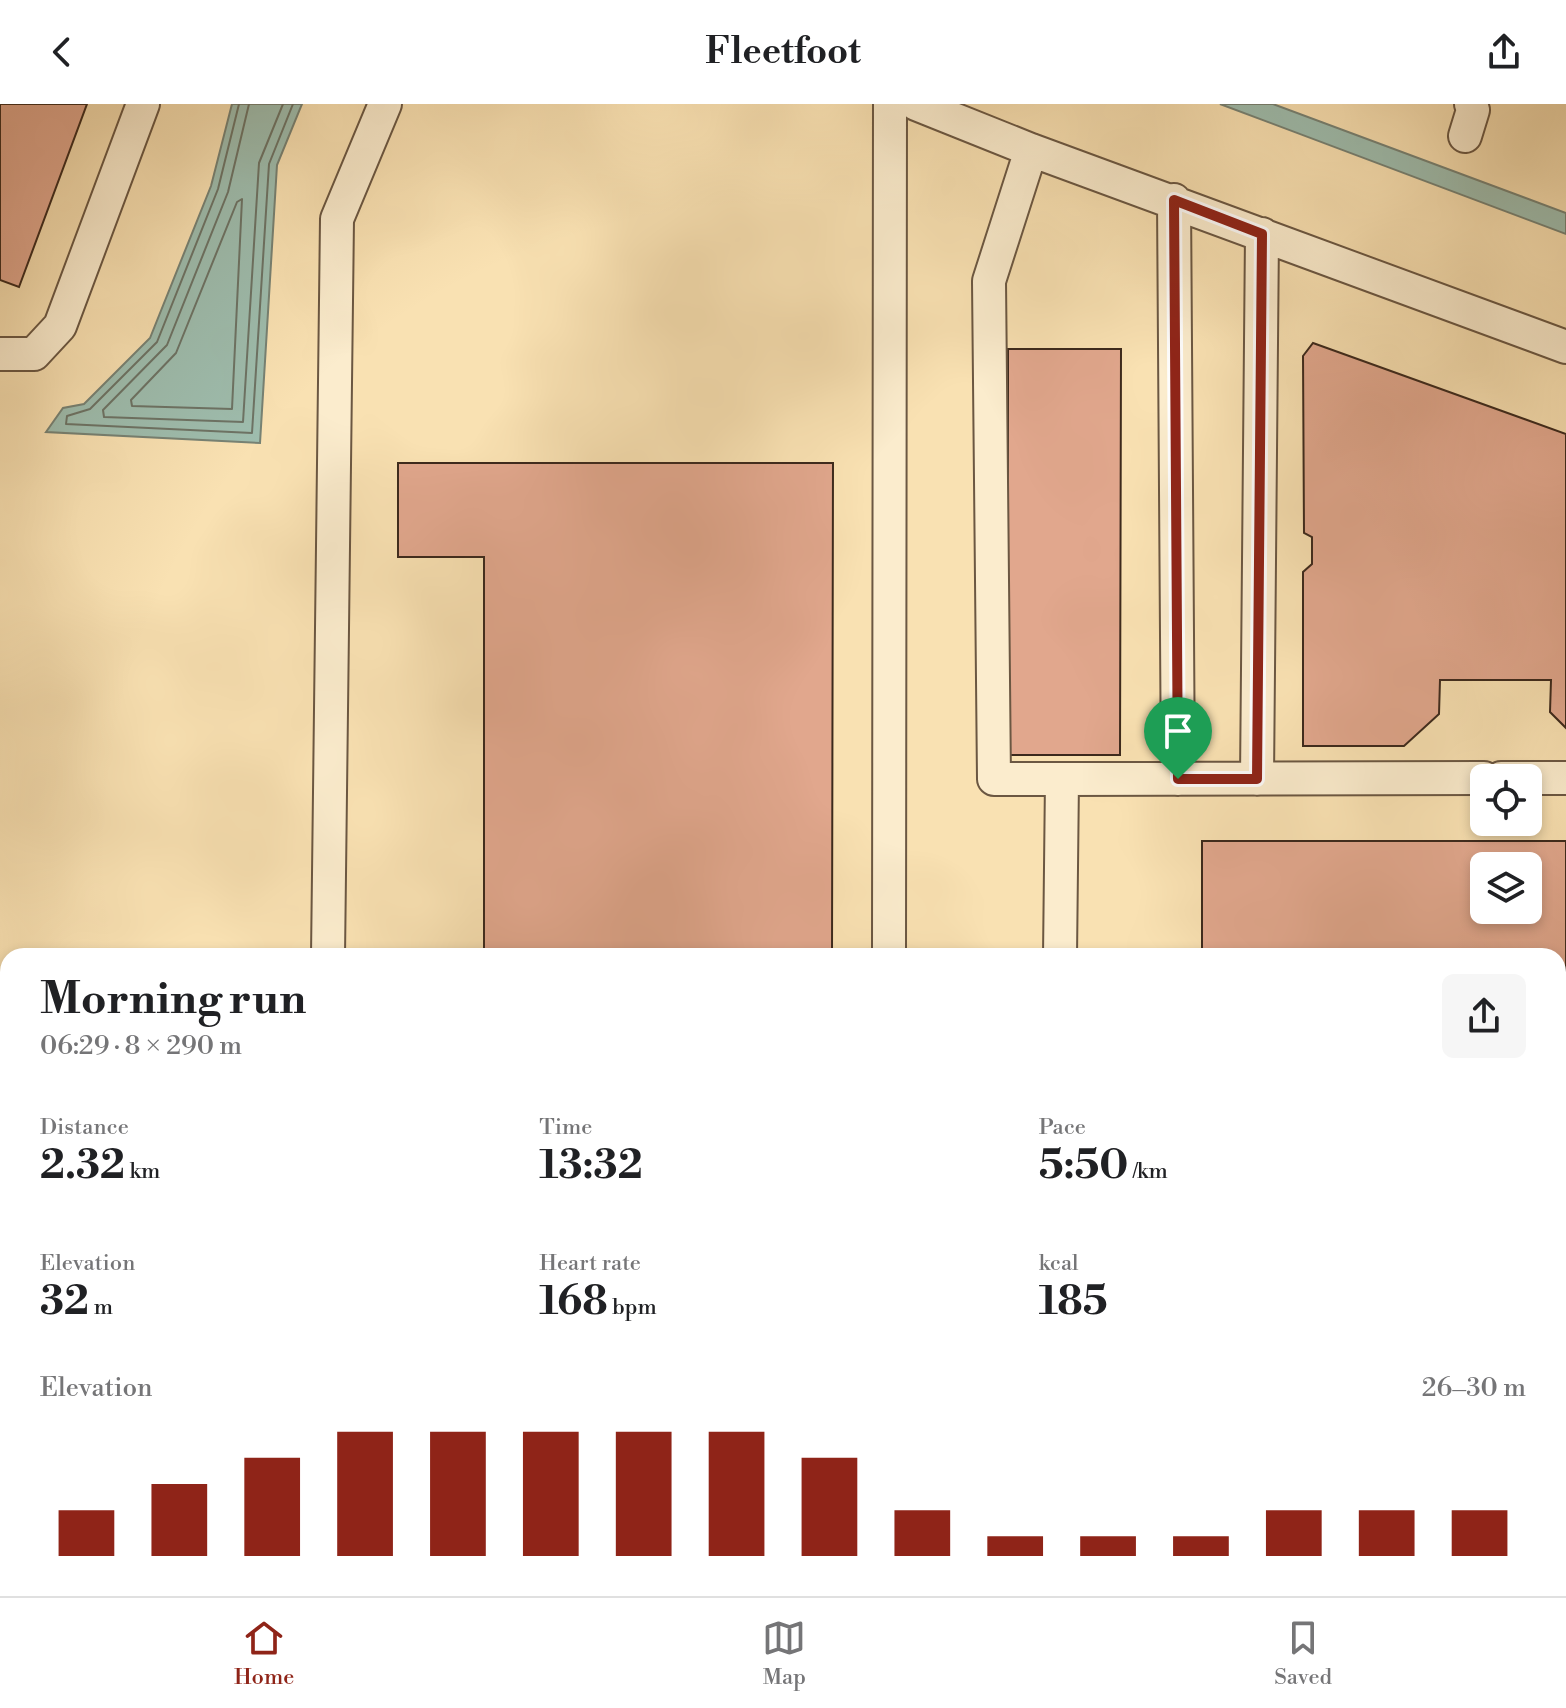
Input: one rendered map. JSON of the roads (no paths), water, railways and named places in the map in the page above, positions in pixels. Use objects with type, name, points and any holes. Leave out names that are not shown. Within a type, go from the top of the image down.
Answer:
[{"type":"street","points":[[0,354],[34,354],[60,326],[143,104]]},
{"type":"street","points":[[328,948],[337,219],[385,104]]},
{"type":"street","points":[[889,948],[890,104]]},
{"type":"street","points":[[916,104],[1031,150],[1174,200],[1566,347]]},
{"type":"street","points":[[1465,136],[1473,110],[1471,104]]},
{"type":"street","points":[[1031,150],[989,281],[994,779],[1470,778]]},
{"type":"street","points":[[1174,200],[1178,779]]},
{"type":"street","points":[[1257,779],[1262,234]]},
{"type":"street","points":[[1542,778],[1566,778]]},
{"type":"street","points":[[1060,948],[1062,779]]},
{"type":"water","points":[[232,104],[302,104],[277,165],[260,443],[46,432],[63,408],[84,404],[150,338],[211,186]]},
{"type":"water","points":[[1220,104],[1273,104],[1566,213],[1566,234]]}]
